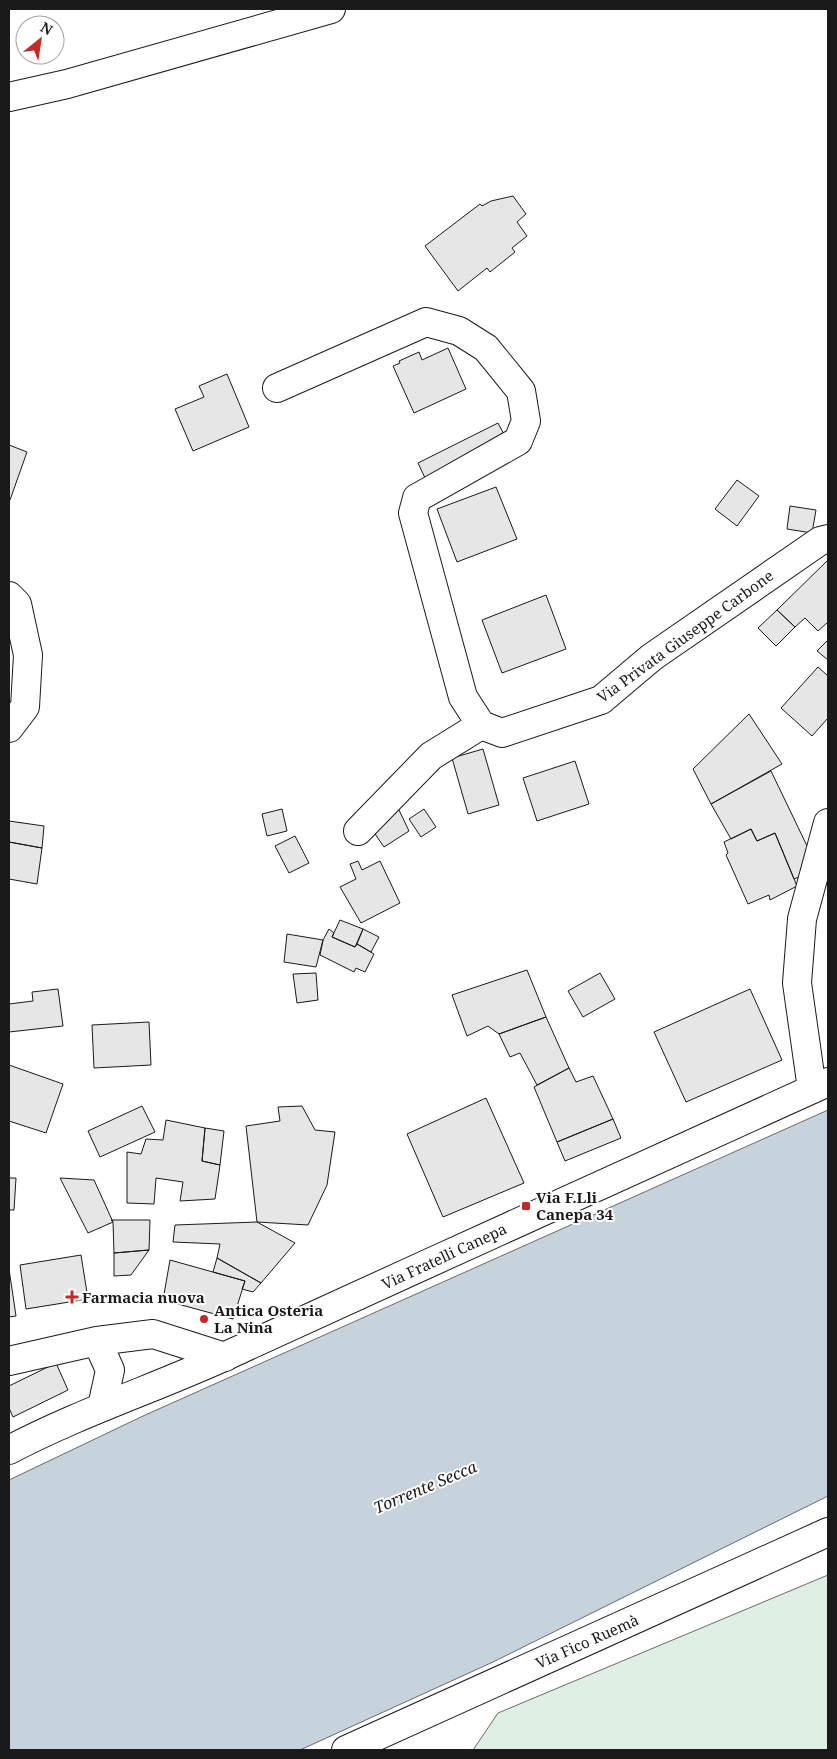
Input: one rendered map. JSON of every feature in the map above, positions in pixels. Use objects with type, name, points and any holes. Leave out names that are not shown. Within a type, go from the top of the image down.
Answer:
[{"type":"main road","points":[[9,97],[67,84],[331,9]]},
{"type":"main road","points":[[277,388],[426,322],[459,331],[486,348],[521,391],[526,421],[518,441],[417,498],[413,513],[463,697],[481,725],[431,756],[358,831]]},
{"type":"main road","name":"Via Privata Giuseppe Carbone","points":[[481,725],[502,733],[600,700],[652,657],[820,541],[828,539]]},
{"type":"main road","points":[[9,596],[17,604],[28,655],[25,707],[9,728]]},
{"type":"main road","points":[[820,1085],[797,983],[802,919],[828,823]]},
{"type":"main road","name":"Via Fratelli Canepa","points":[[9,1450],[102,1407],[225,1357],[820,1085]]},
{"type":"main road","points":[[9,1361],[97,1341],[153,1334],[225,1357]]},
{"type":"main road","points":[[97,1341],[110,1370],[102,1407]]},
{"type":"main road","name":"Via Fico Ruemà","points":[[346,1750],[828,1532]]},
{"type":"green space","points":[[828,1575],[828,1750],[473,1750],[498,1713]]},
{"type":"water","name":"Torrente Secca","points":[[828,1110],[828,1496],[493,1662],[300,1750],[9,1750],[9,1480],[143,1416]]},
{"type":"building","points":[[513,196],[526,214],[517,222],[527,236],[512,248],[515,252],[490,272],[487,268],[458,291],[425,246],[480,204],[482,206],[491,201]]},
{"type":"building","points":[[448,348],[466,389],[414,413],[393,366],[400,363],[399,361],[419,352],[422,360]]},
{"type":"building","points":[[227,374],[249,427],[193,451],[175,409],[204,397],[199,386]]},
{"type":"building","points":[[498,423],[507,440],[426,480],[418,463]]},
{"type":"building","points":[[9,445],[27,452],[10,500],[9,499]]},
{"type":"building","points":[[737,480],[759,496],[737,526],[715,509]]},
{"type":"building","points":[[496,487],[517,539],[457,562],[437,509]]},
{"type":"building","points":[[790,506],[816,510],[812,533],[787,529]]},
{"type":"building","points":[[828,560],[828,622],[818,631],[805,618],[795,627],[777,610]]},
{"type":"building","points":[[546,595],[566,649],[502,673],[482,620]]},
{"type":"building","points":[[777,610],[795,627],[776,646],[758,628]]},
{"type":"building","points":[[828,640],[828,660],[817,651]]},
{"type":"building","points":[[818,667],[828,676],[828,718],[812,736],[781,708]]},
{"type":"building","points":[[749,714],[782,764],[711,804],[693,769]]},
{"type":"building","points":[[483,749],[499,805],[468,814],[452,758]]},
{"type":"building","points":[[575,761],[589,804],[537,821],[523,778]]},
{"type":"building","points":[[771,771],[809,850],[803,875],[794,879],[775,833],[757,841],[751,829],[731,839],[711,804]]},
{"type":"building","points":[[282,809],[287,831],[267,836],[262,814]]},
{"type":"building","points":[[424,809],[436,827],[421,837],[409,819]]},
{"type":"building","points":[[399,810],[409,831],[384,847],[371,828]]},
{"type":"building","points":[[9,821],[44,826],[42,848],[9,842]]},
{"type":"building","points":[[751,829],[757,841],[775,833],[797,886],[770,900],[769,895],[748,904],[726,855],[728,853],[724,842]]},
{"type":"building","points":[[295,836],[309,863],[289,873],[275,846]]},
{"type":"building","points":[[9,842],[42,848],[37,884],[9,879]]},
{"type":"building","points":[[358,861],[362,870],[380,861],[400,903],[361,923],[340,887],[356,879],[350,864]]},
{"type":"building","points":[[340,920],[363,929],[355,947],[332,937]]},
{"type":"building","points":[[329,929],[334,933],[332,937],[355,947],[357,944],[374,954],[365,972],[356,968],[354,972],[320,955],[323,940]]},
{"type":"building","points":[[363,929],[379,937],[371,952],[357,944]]},
{"type":"building","points":[[287,934],[323,940],[316,967],[284,962]]},
{"type":"building","points":[[527,970],[546,1017],[499,1034],[488,1026],[467,1036],[452,995]]},
{"type":"building","points":[[316,973],[318,1000],[297,1003],[293,974]]},
{"type":"building","points":[[600,973],[615,999],[583,1017],[568,991]]},
{"type":"building","points":[[58,989],[63,1026],[9,1032],[9,1004],[33,1001],[32,992]]},
{"type":"building","points":[[750,989],[782,1060],[686,1102],[654,1032]]},
{"type":"building","points":[[546,1017],[569,1068],[537,1085],[520,1053],[510,1057],[499,1034]]},
{"type":"building","points":[[149,1022],[151,1065],[94,1068],[92,1025]]},
{"type":"building","points":[[9,1065],[63,1084],[46,1133],[9,1121]]},
{"type":"building","points":[[569,1068],[576,1082],[593,1076],[613,1119],[557,1142],[534,1087]]},
{"type":"building","points":[[486,1098],[524,1183],[443,1217],[407,1134]]},
{"type":"building","points":[[142,1106],[155,1132],[100,1157],[88,1131]]},
{"type":"building","points":[[302,1106],[315,1130],[335,1132],[327,1185],[308,1225],[257,1222],[246,1126],[280,1121],[278,1107]]},
{"type":"building","points":[[613,1119],[621,1138],[565,1161],[557,1142]]},
{"type":"building","points":[[166,1120],[205,1128],[202,1161],[220,1165],[215,1199],[180,1201],[183,1182],[156,1178],[154,1204],[127,1203],[127,1152],[141,1154],[146,1139],[163,1140]]},
{"type":"building","points":[[205,1128],[224,1131],[220,1165],[202,1161]]},
{"type":"building","points":[[9,1178],[16,1178],[14,1210],[9,1210]]},
{"type":"building","points":[[60,1178],[94,1180],[113,1222],[88,1233]]},
{"type":"building","points":[[111,1220],[150,1220],[149,1250],[114,1253],[113,1222]]},
{"type":"building","points":[[257,1222],[295,1243],[261,1283],[217,1258],[220,1244],[173,1242],[175,1225]]},
{"type":"building","points":[[149,1250],[131,1275],[114,1276],[114,1253]]},
{"type":"building","points":[[81,1255],[88,1299],[26,1309],[20,1265]]},
{"type":"building","points":[[217,1258],[261,1283],[253,1292],[242,1289],[245,1281],[213,1272]]},
{"type":"building","points":[[170,1260],[245,1281],[233,1319],[163,1300]]},
{"type":"building","points":[[9,1269],[16,1316],[9,1317]]},
{"type":"building","points":[[56,1363],[68,1390],[13,1417],[9,1408],[9,1386]]},
{"type":"place","name":"Via F.Lli Canepa 34","points":[[526,1206]]},
{"type":"place","name":"Farmacia nuova","points":[[72,1297]]},
{"type":"place","name":"Antica Osteria La Nina","points":[[204,1319]]}]
